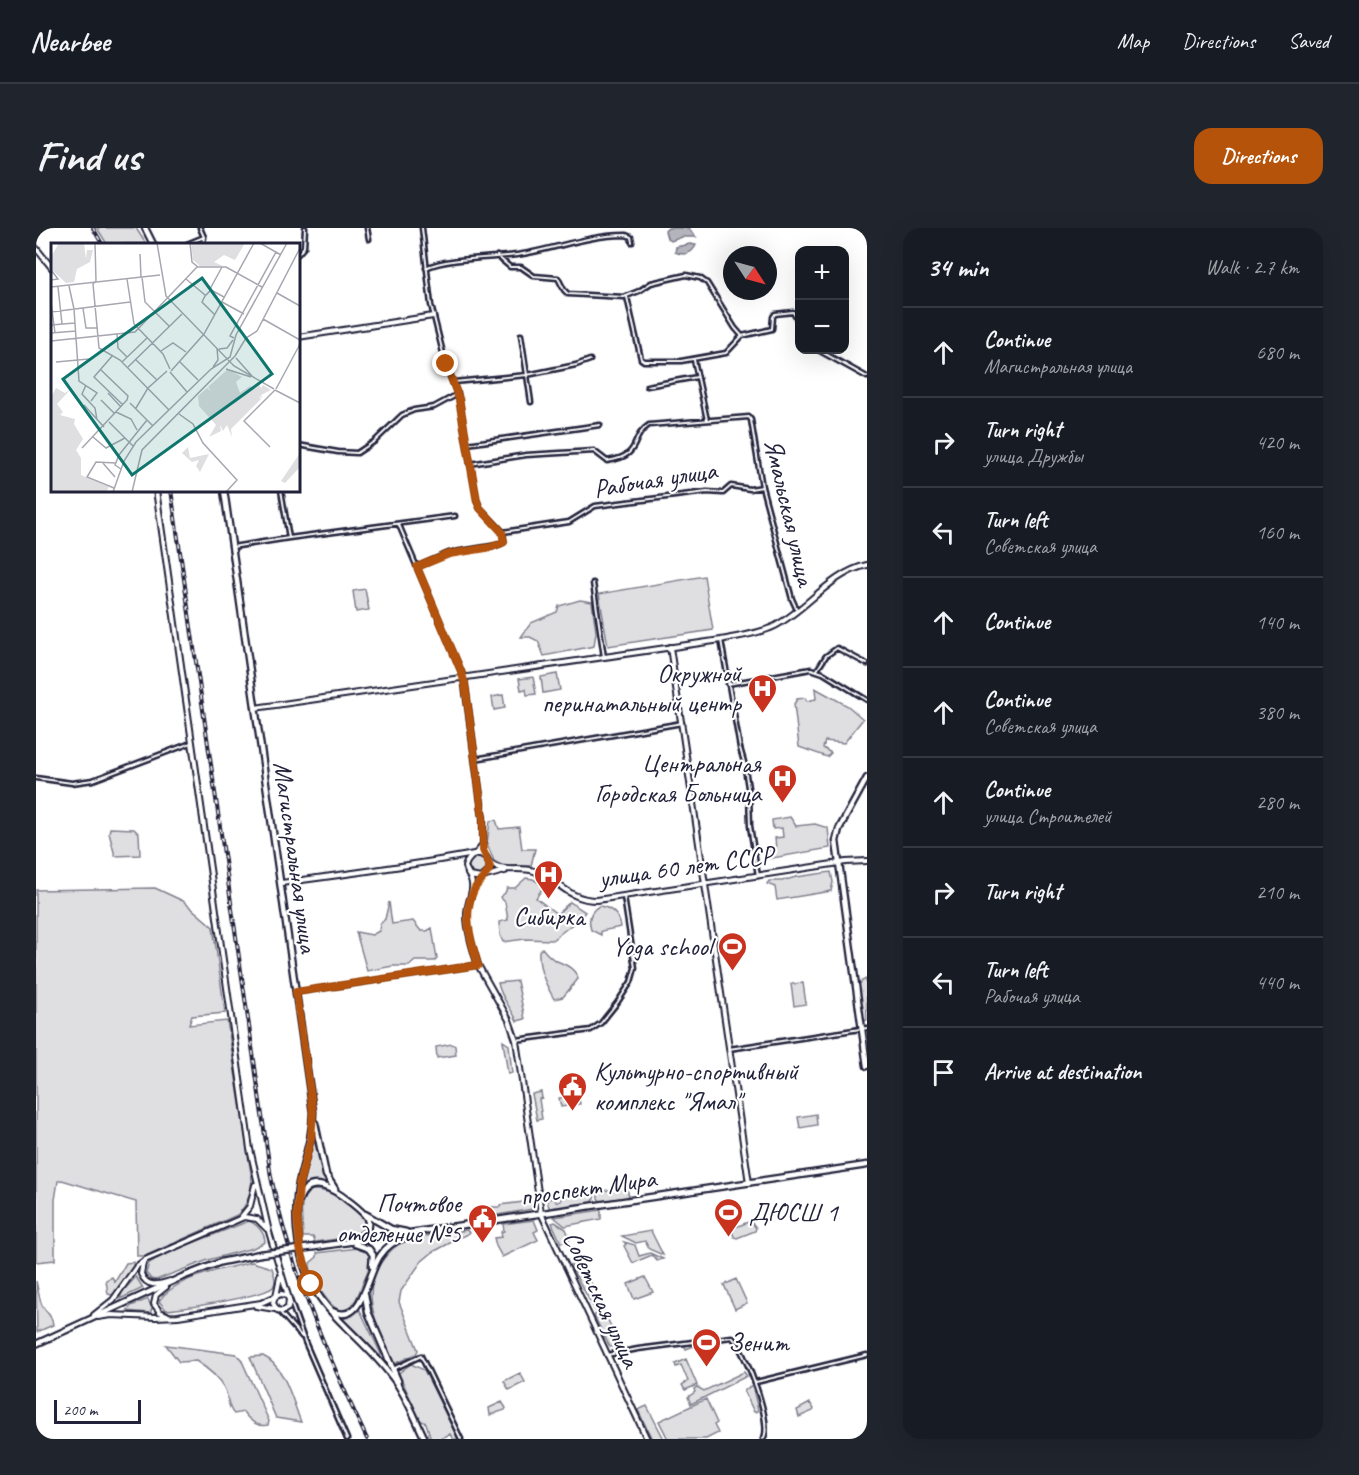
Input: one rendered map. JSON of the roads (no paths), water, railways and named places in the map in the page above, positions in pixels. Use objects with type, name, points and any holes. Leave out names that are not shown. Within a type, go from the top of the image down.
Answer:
[{"type":"main road","points":[[145,228],[152,243]]},
{"type":"main road","points":[[36,248],[51,267]]},
{"type":"main road","points":[[300,337],[434,316]]},
{"type":"main road","points":[[156,492],[255,1176],[268,1232],[290,1299],[290,1306],[283,1311],[249,1306]]},
{"type":"main road","name":"Магистральная улица","points":[[224,492],[313,1112],[313,1131],[299,1184],[297,1207],[298,1238],[305,1272],[314,1291],[327,1308],[382,1365],[403,1392],[425,1439]]},
{"type":"main road","points":[[255,708],[721,640],[765,630],[797,610],[838,578],[867,565]]},
{"type":"main road","points":[[670,647],[749,1183]]},
{"type":"main road","points":[[464,678],[483,818],[483,852],[496,868],[513,869]]},
{"type":"main road","points":[[867,778],[836,841],[864,1028],[867,1066]]},
{"type":"main road","points":[[467,872],[468,859],[479,852],[483,843]]},
{"type":"main road","points":[[281,883],[474,854],[486,857]]},
{"type":"main road","points":[[455,858],[462,862],[467,872],[475,878],[513,869]]},
{"type":"main road","name":"улица 60 лет СССР","points":[[513,869],[538,873],[577,897],[597,900],[838,863],[867,861]]},
{"type":"main road","points":[[471,896],[490,870],[489,862]]},
{"type":"main road","name":"Советская улица","points":[[467,872],[473,883],[468,922],[478,965],[508,1020],[516,1040],[542,1214],[647,1439]]},
{"type":"main road","points":[[313,1112],[326,1175],[339,1194]]},
{"type":"main road","name":"проспект Мира","points":[[36,1344],[182,1276],[221,1262],[260,1254],[418,1233],[867,1165]]},
{"type":"main road","points":[[89,1319],[113,1300],[134,1270],[145,1260],[239,1218],[247,1211],[253,1200],[255,1176]]},
{"type":"main road","points":[[297,1207],[302,1193],[310,1186],[327,1187],[391,1229],[418,1233]]},
{"type":"main road","points":[[347,1243],[364,1235],[368,1229],[367,1219],[357,1208]]},
{"type":"main road","points":[[239,1218],[256,1219],[268,1232]]},
{"type":"main road","points":[[371,1272],[380,1256],[390,1245],[401,1238],[418,1233]]},
{"type":"main road","points":[[327,1308],[340,1314],[350,1313],[359,1304],[371,1272],[373,1258],[369,1248],[361,1244],[347,1243]]},
{"type":"main road","points":[[145,1260],[141,1266],[141,1274],[149,1284],[160,1284],[182,1276]]},
{"type":"main road","points":[[277,1310],[273,1303],[280,1281],[278,1267]]},
{"type":"main road","points":[[178,1316],[162,1313],[156,1307],[154,1300],[161,1290],[182,1276]]},
{"type":"main road","points":[[365,1290],[368,1312],[403,1392]]},
{"type":"main road","points":[[89,1319],[111,1315],[178,1316],[249,1306],[283,1294],[290,1299]]},
{"type":"street","points":[[200,228],[204,237],[203,243]]},
{"type":"street","points":[[300,252],[304,247],[306,228]]},
{"type":"street","points":[[368,228],[369,239]]},
{"type":"street","points":[[417,567],[449,554],[504,542],[502,532],[478,504],[458,394],[446,363],[434,316],[422,228]]},
{"type":"street","points":[[426,268],[433,265],[523,254],[582,239],[609,235],[629,236],[632,242]]},
{"type":"street","points":[[189,243],[204,237]]},
{"type":"street","points":[[497,256],[510,267],[521,267],[530,275],[558,278],[568,294],[626,296],[661,281],[686,275],[700,278],[707,283],[742,336]]},
{"type":"street","points":[[626,296],[642,360],[694,360],[726,354],[742,336],[770,331],[773,327],[773,315],[793,312],[795,316]]},
{"type":"street","points":[[521,335],[531,402]]},
{"type":"street","points":[[825,354],[867,378]]},
{"type":"street","points":[[454,383],[464,380],[527,375],[590,360]]},
{"type":"street","points":[[470,464],[526,455],[594,451],[607,461],[619,459],[631,452],[643,430],[650,426],[707,420],[694,360]]},
{"type":"street","points":[[647,386],[698,377]]},
{"type":"street","points":[[300,445],[357,453],[375,441],[402,415],[414,410],[434,407],[458,394]]},
{"type":"street","name":"Ямальская улица","points":[[707,420],[744,416],[751,420],[762,487],[797,610]]},
{"type":"street","points":[[467,444],[600,425]]},
{"type":"street","name":"Рабочая улица","points":[[502,532],[569,522],[595,506],[711,491],[723,493],[731,486],[750,489],[762,487]]},
{"type":"street","points":[[281,492],[289,538]]},
{"type":"street","points":[[232,547],[456,516]]},
{"type":"street","points":[[399,524],[464,678]]},
{"type":"street","points":[[593,583],[604,657]]},
{"type":"street","points":[[721,640],[748,783],[750,826],[758,876]]},
{"type":"street","points":[[818,670],[826,656],[837,648],[867,664]]},
{"type":"street","points":[[729,684],[800,670],[818,670],[867,700]]},
{"type":"street","points":[[475,759],[681,723]]},
{"type":"street","points":[[36,778],[62,782],[86,782],[192,743]]},
{"type":"street","points":[[516,1040],[591,1030],[601,1023],[617,1003],[631,982],[635,968],[624,896]]},
{"type":"street","points":[[296,992],[478,965]]},
{"type":"street","points":[[729,1049],[864,1028]]},
{"type":"street","points":[[290,1299],[305,1342],[347,1439]]},
{"type":"street","points":[[277,1310],[305,1342]]},
{"type":"street","points":[[607,1355],[730,1336],[735,1340],[756,1382],[769,1439]]},
{"type":"street","points":[[756,1382],[867,1355]]},
{"type":"street","points":[[393,1369],[421,1356],[461,1439]]},
{"type":"street","points":[[763,1439],[767,1431]]},
{"type":"railway","points":[[93,228],[101,243]]},
{"type":"railway","points":[[171,492],[271,1177],[299,1279],[367,1439]]},
{"type":"place","name":"Окружной перинатальный центр","points":[[762,714]]},
{"type":"place","name":"Центральная Городская Больница","points":[[782,804]]},
{"type":"place","name":"Сибирка","points":[[549,900]]},
{"type":"place","name":"Yoga school","points":[[733,972]]},
{"type":"place","name":"Культурно-спортивный комплекс \"Ямал\"","points":[[573,1112]]},
{"type":"place","name":"ДЮСШ 1","points":[[728,1238]]},
{"type":"place","name":"Почтовое отделение №5","points":[[482,1244]]},
{"type":"place","name":"Зенит","points":[[707,1368]]}]
